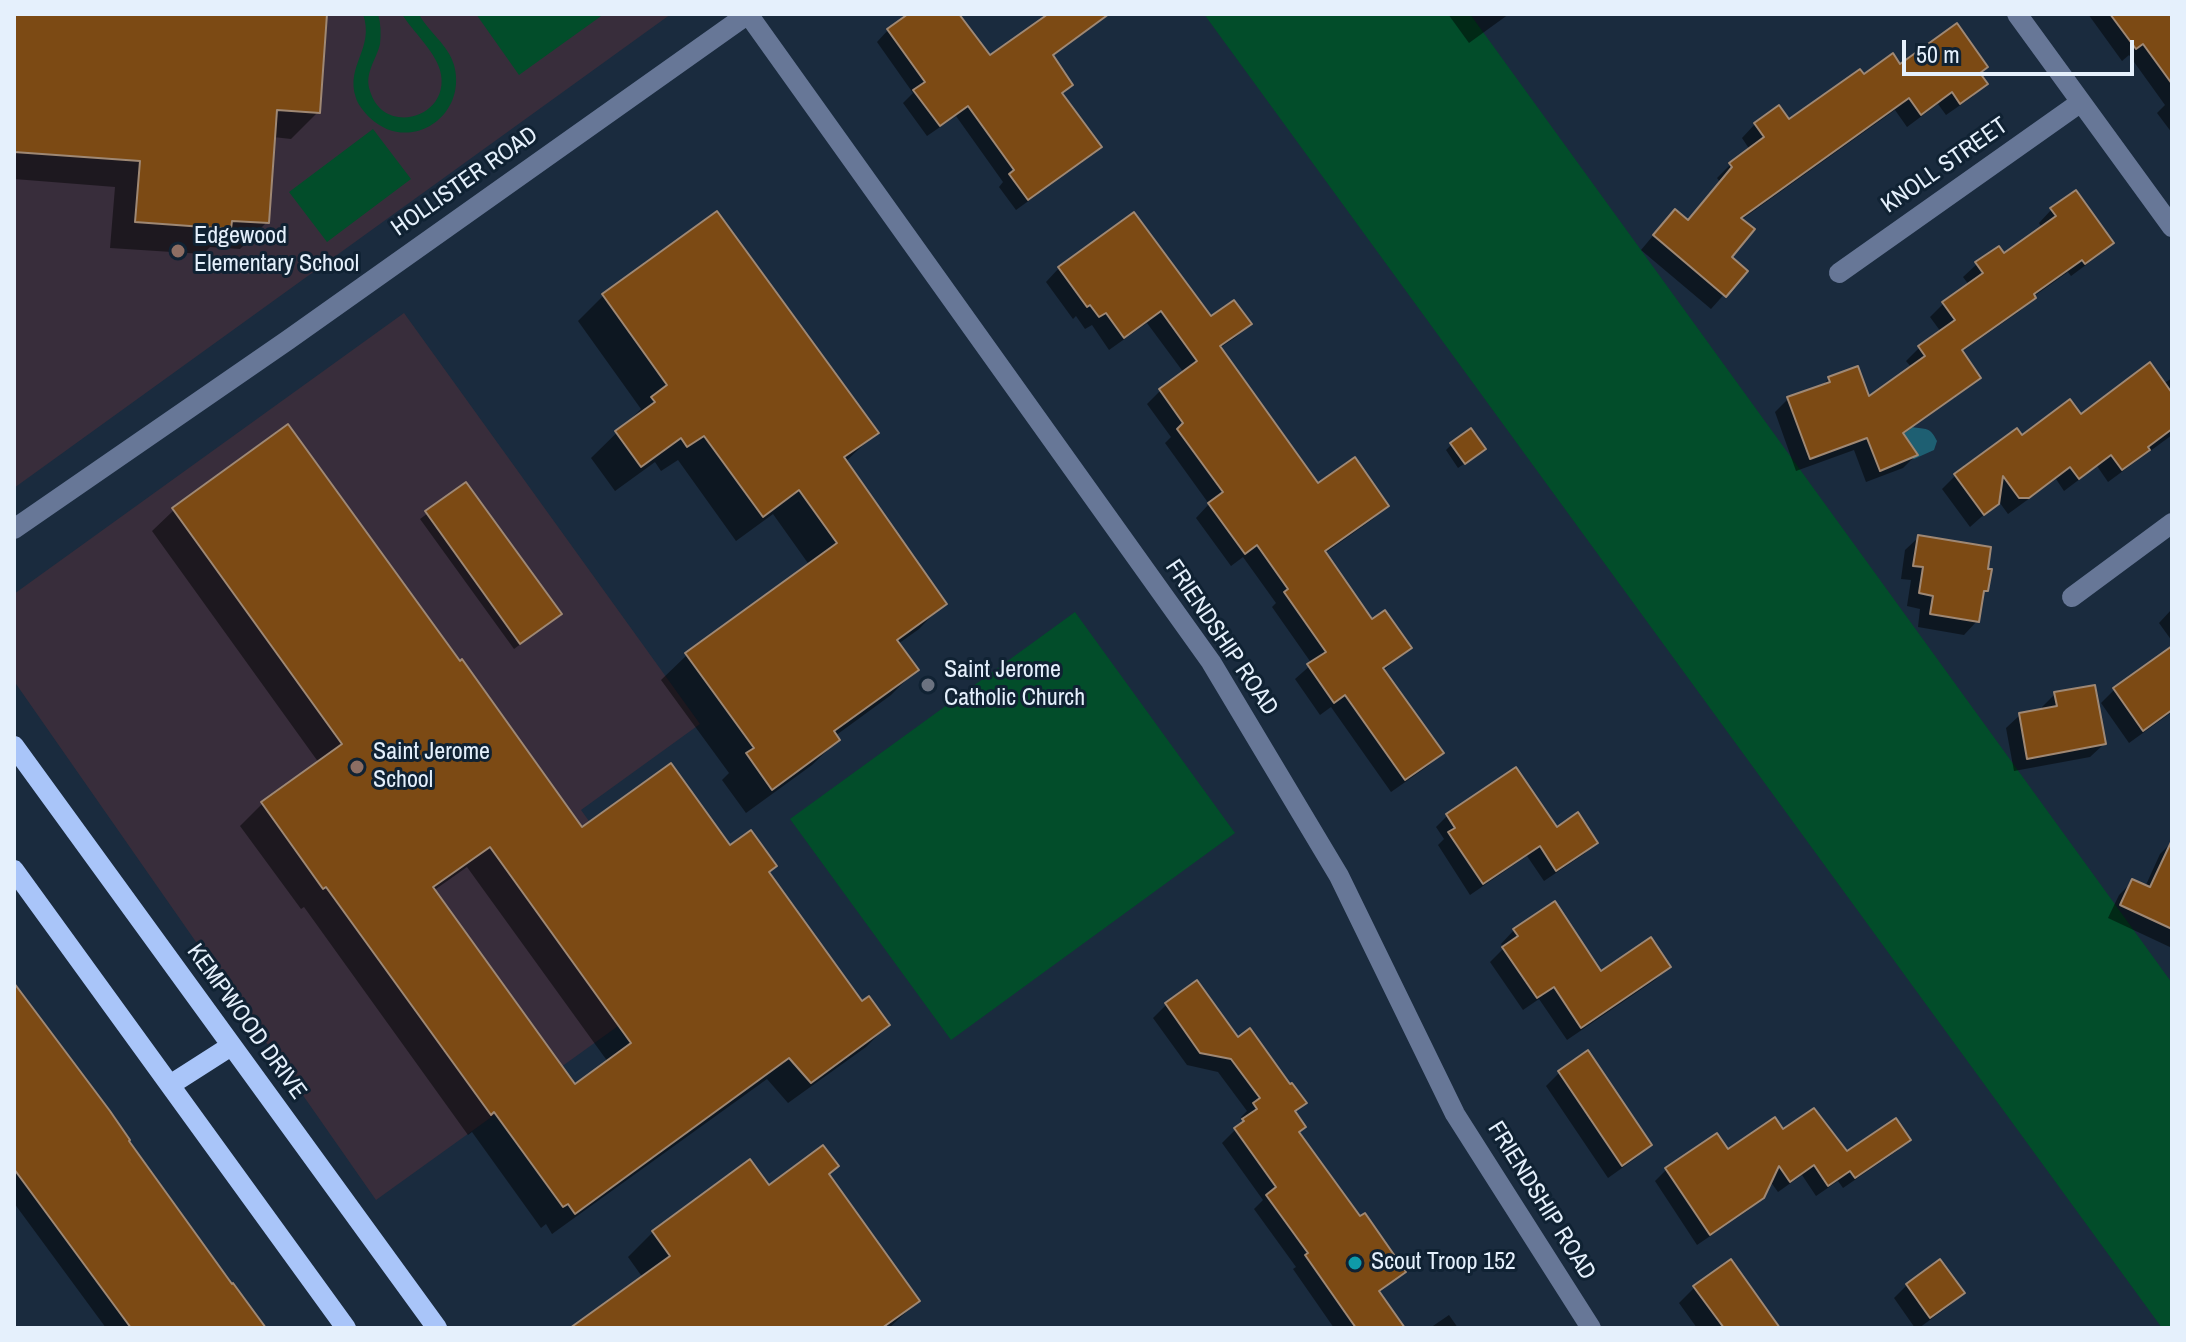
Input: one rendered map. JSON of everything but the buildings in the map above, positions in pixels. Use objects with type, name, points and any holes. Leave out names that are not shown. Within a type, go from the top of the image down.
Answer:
[{"type":"main road","name":"KEMPWOOD DRIVE","points":[[14,746],[437,1328]]},
{"type":"main road","points":[[14,870],[346,1328]]},
{"type":"main road","points":[[170,1085],[231,1046]]},
{"type":"street","name":"HOLLISTER ROAD","points":[[14,529],[288,340],[748,14]]},
{"type":"street","name":"FRIENDSHIP ROAD","points":[[748,14],[1211,662],[1339,876],[1455,1114],[1591,1328]]},
{"type":"street","points":[[2017,14],[2172,227]]},
{"type":"street","name":"KNOLL STREET","points":[[1839,273],[2081,102]]},
{"type":"street","points":[[2072,597],[2172,523]]},
{"type":"shaded area","name":"Edgewood Elementary School","points":[[14,14],[671,14],[14,488]]},
{"type":"shaded area","name":"Saint Jerome School","points":[[404,313],[700,724],[581,810],[696,970],[376,1200],[14,681],[14,594]]},
{"type":"green space","points":[[363,14],[378,14],[380,44],[369,73],[369,85],[378,106],[389,114],[415,116],[427,110],[437,100],[441,86],[437,63],[402,14],[419,14],[447,51],[454,65],[456,83],[452,100],[444,114],[432,124],[418,131],[402,132],[386,128],[370,118],[360,106],[354,76],[365,37]]},
{"type":"green space","points":[[476,14],[604,14],[519,75]]},
{"type":"green space","points":[[1204,14],[1470,14],[2172,983],[2172,1328],[2162,1328]]},
{"type":"green space","points":[[373,129],[411,179],[327,242],[289,192]]},
{"type":"green space","points":[[1075,612],[1235,833],[951,1040],[790,819]]},
{"type":"water","points":[[1903,412],[1912,427],[1932,433],[1937,441],[1934,450],[1914,459],[1905,454],[1893,415]]},
{"type":"place","name":"Edgewood Elementary School","points":[[178,251]]},
{"type":"place","name":"Saint Jerome Catholic Church","points":[[928,685]]},
{"type":"place","name":"Saint Jerome School","points":[[357,767]]},
{"type":"place","name":"Scout Troop 152","points":[[1355,1263]]}]
